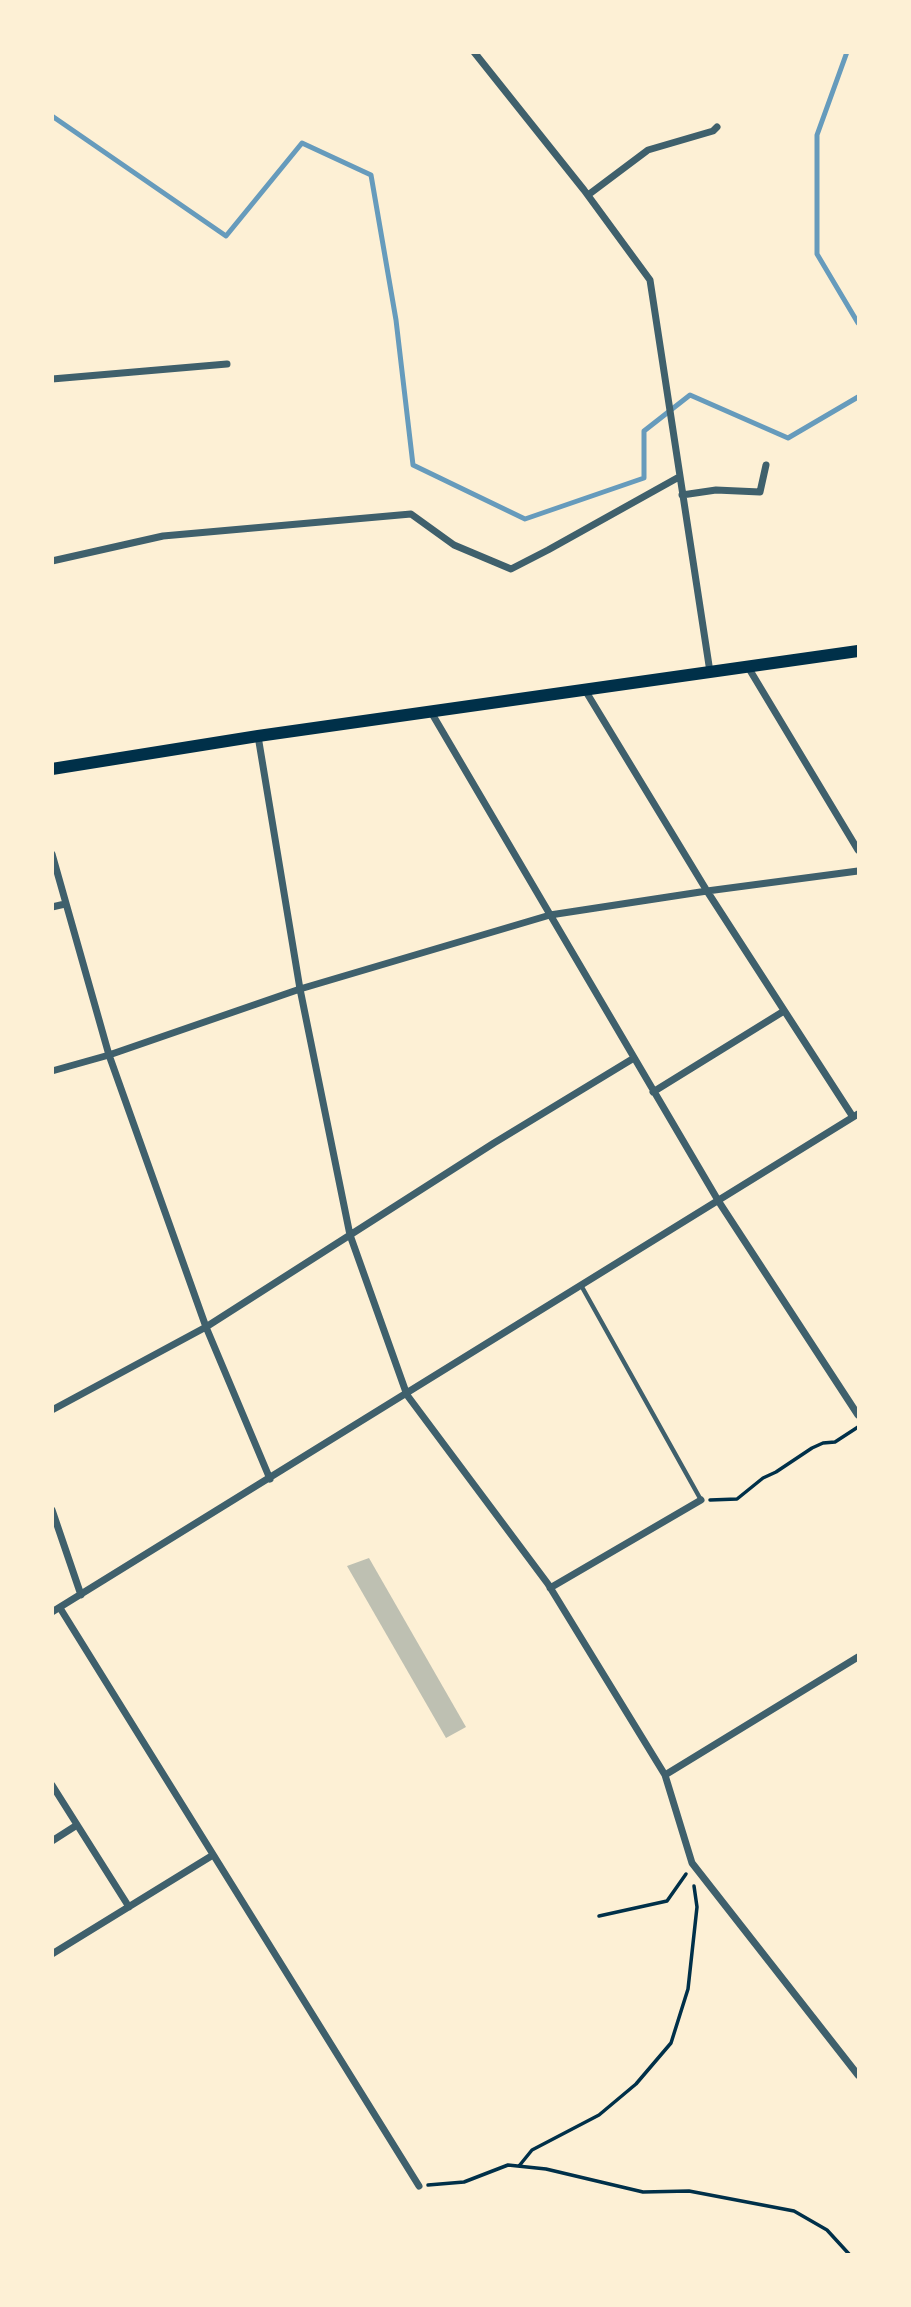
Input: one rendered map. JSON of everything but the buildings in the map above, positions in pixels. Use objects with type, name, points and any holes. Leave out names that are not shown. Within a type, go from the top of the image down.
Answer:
[{"type":"main road","points":[[52,769],[258,736],[859,651]]},
{"type":"street","points":[[474,52],[588,195],[650,280],[710,672]]},
{"type":"street","points":[[588,195],[649,150],[697,136],[717,127]]},
{"type":"street","points":[[52,379],[227,364]]},
{"type":"street","points":[[682,495],[716,491],[760,492],[766,465]]},
{"type":"street","points":[[52,561],[163,536],[411,514],[454,545],[511,569],[679,477]]},
{"type":"street","points":[[748,667],[859,850]]},
{"type":"street","points":[[419,2186],[214,1855],[56,1610],[856,1116],[707,891],[585,690]]},
{"type":"street","points":[[431,712],[719,1202],[859,1415]]},
{"type":"street","points":[[258,736],[300,989],[350,1235],[407,1395],[550,1588],[665,1774],[692,1863],[855,2064],[859,2075]]},
{"type":"street","points":[[52,854],[109,1055],[206,1327],[270,1479]]},
{"type":"street","points":[[52,1071],[109,1055],[300,989],[550,915],[859,871]]},
{"type":"street","points":[[52,906],[65,904]]},
{"type":"street","points":[[653,1092],[784,1011]]},
{"type":"street","points":[[52,1410],[206,1327],[494,1143],[634,1058]]},
{"type":"street","points":[[851,1402],[859,1397]]},
{"type":"street","points":[[550,1588],[701,1500]]},
{"type":"street","points":[[52,1510],[81,1595]]},
{"type":"street","points":[[665,1774],[859,1657]]},
{"type":"street","points":[[52,1786],[129,1907]]},
{"type":"street","points":[[52,1841],[77,1825]]},
{"type":"street","points":[[52,1954],[214,1855]]},
{"type":"lane","points":[[582,1287],[701,1500]]},
{"type":"path","points":[[701,1500],[737,1499],[764,1478],[812,1448],[835,1442],[859,1427]]},
{"type":"path","points":[[599,1916],[667,1901],[692,1863]]},
{"type":"path","points":[[519,2166],[532,2150],[599,2115],[636,2084],[671,2043],[688,1989],[697,1907],[694,1886],[690,1879],[692,1863]]},
{"type":"path","points":[[419,2186],[464,2182],[508,2165],[546,2169],[643,2192],[689,2191],[794,2211],[827,2230],[849,2255]]},
{"type":"waterway","points":[[847,52],[817,135],[817,254],[858,323]]},
{"type":"waterway","points":[[52,116],[226,236],[302,143],[371,175],[396,320],[413,465],[525,519],[644,478],[644,431],[690,395],[788,438],[858,397]]}]
